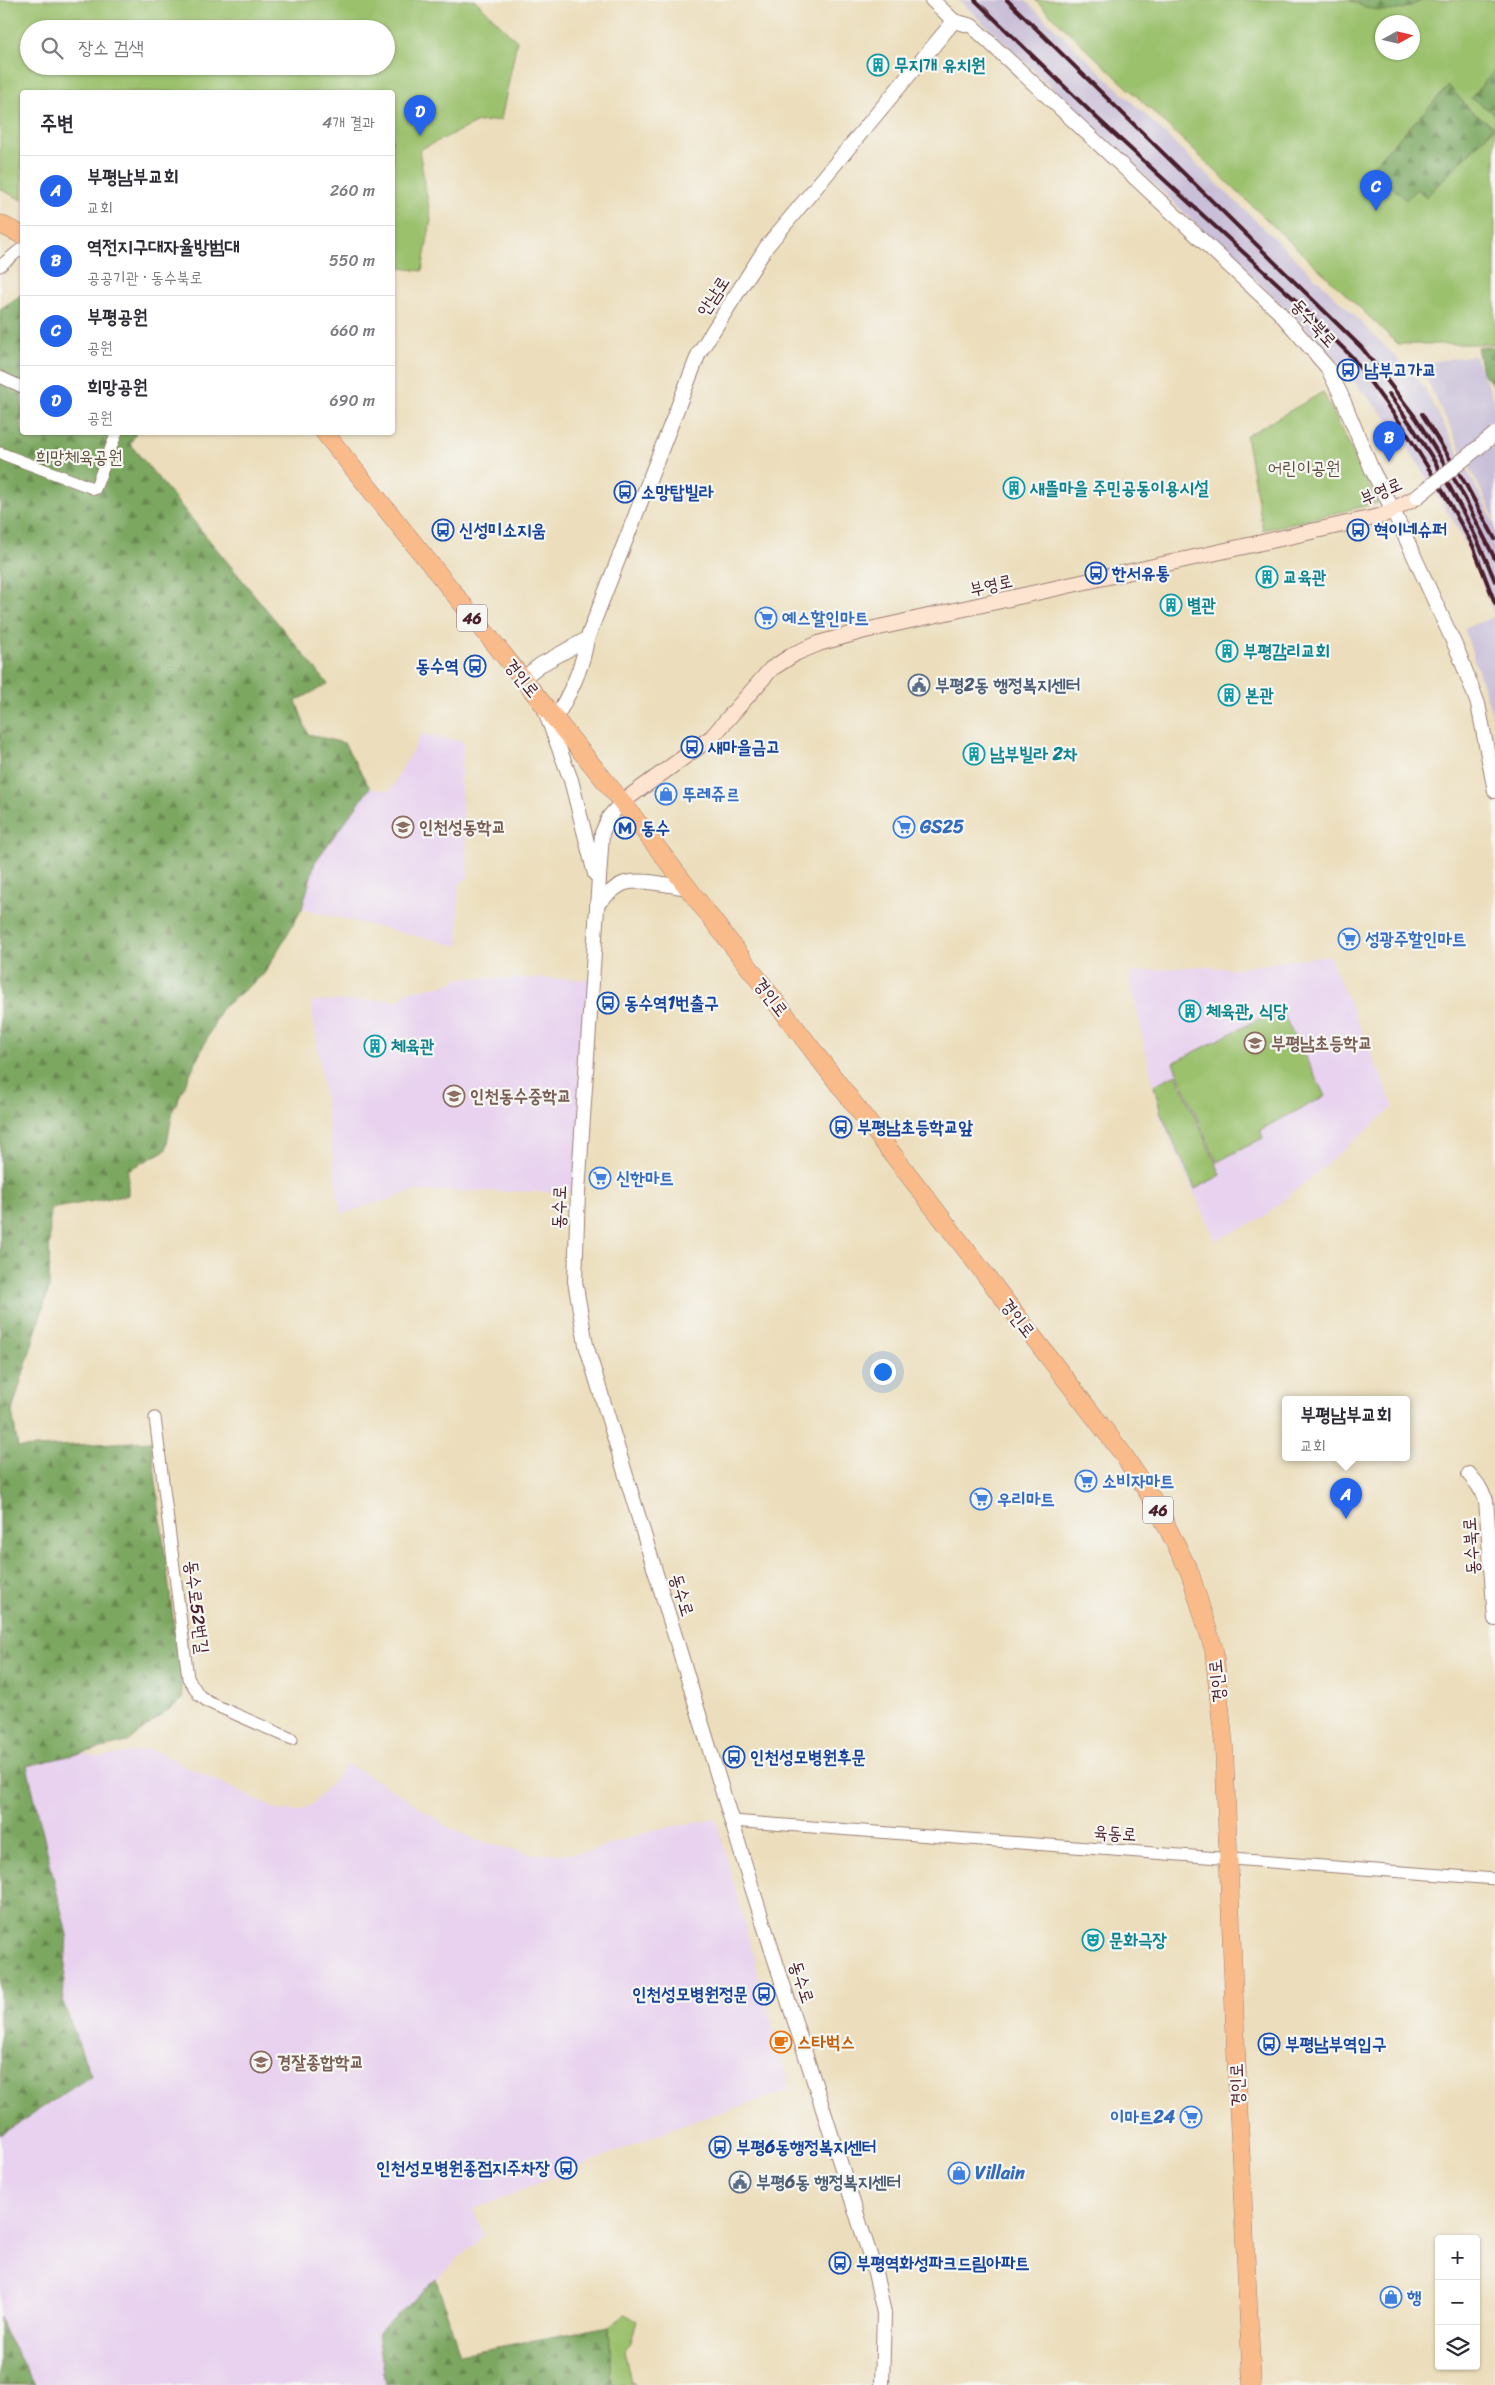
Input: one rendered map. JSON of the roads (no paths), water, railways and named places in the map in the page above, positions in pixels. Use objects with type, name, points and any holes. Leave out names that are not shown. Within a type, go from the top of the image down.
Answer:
[{"type":"main road","points":[[0,224],[20,234]]},
{"type":"main road","name":"경인로","points":[[326,435],[622,802],[1122,1454],[1156,1505],[1190,1573],[1214,1650],[1224,1746],[1238,2101],[1252,2385]]},
{"type":"main road","name":"부영로","points":[[622,802],[712,737],[771,668],[796,653],[820,643],[863,631],[1371,518],[1393,510],[1417,497]]},
{"type":"street","name":"동수북로","points":[[932,0],[954,21],[972,26],[1285,318],[1327,367],[1341,395],[1372,470],[1393,510],[1460,654],[1478,704],[1495,791]]},
{"type":"street","name":"안남로","points":[[555,719],[573,686],[583,662],[587,639],[699,352],[767,246],[954,21]]},
{"type":"street","points":[[4,263],[20,250]]},
{"type":"street","points":[[0,377],[20,386]]},
{"type":"street","points":[[1417,497],[1495,434]]},
{"type":"street","points":[[0,453],[95,489],[116,435]]},
{"type":"street","points":[[522,679],[540,665],[587,639]]},
{"type":"street","points":[[542,703],[571,780],[598,889]]},
{"type":"street","name":"동수로","points":[[622,802],[609,817],[602,834],[578,1192],[574,1281],[586,1345],[732,1821],[874,2268],[884,2313],[882,2385]]},
{"type":"street","points":[[597,904],[617,887],[626,883],[643,882],[688,888]]},
{"type":"street","name":"동수로52번길","points":[[155,1418],[188,1678],[198,1695],[208,1702],[292,1739]]},
{"type":"street","name":"동수북로","points":[[1469,1474],[1490,1496],[1495,1619]]},
{"type":"street","name":"육동로","points":[[732,1821],[1495,1879]]},
{"type":"railway","points":[[975,0],[1098,119],[1291,296],[1352,357],[1403,427],[1445,495],[1473,546],[1495,603]]},
{"type":"railway","points":[[1007,0],[1362,348],[1416,418],[1459,487],[1495,559]]},
{"type":"railway","points":[[1389,394],[1420,438],[1448,484],[1473,532],[1495,581]]},
{"type":"railway","points":[[1422,414],[1465,483],[1495,539]]},
{"type":"place","name":"무지개 유치원","points":[[878,65]]},
{"type":"place","name":"희망공원","points":[[420,136]]},
{"type":"place","name":"부평공원","points":[[1376,211]]},
{"type":"place","name":"남부고가교","points":[[1348,370]]},
{"type":"place","name":"역전지구대자율방범대","points":[[1389,462]]},
{"type":"place","name":"새뜰마을 주민공동이용시설","points":[[1014,488]]},
{"type":"place","name":"소망탑빌라","points":[[625,492]]},
{"type":"place","name":"신성미소지움","points":[[443,530]]},
{"type":"place","name":"혁이네슈퍼","points":[[1358,530]]},
{"type":"place","name":"한서유통","points":[[1096,573]]},
{"type":"place","name":"교육관","points":[[1267,577]]},
{"type":"place","name":"별관","points":[[1171,605]]},
{"type":"place","name":"예스할인마트","points":[[766,618]]},
{"type":"place","name":"부평감리교회","points":[[1227,651]]},
{"type":"place","name":"동수역","points":[[475,666]]},
{"type":"place","name":"부평2동 행정복지센터","points":[[919,685]]},
{"type":"place","name":"본관","points":[[1229,695]]},
{"type":"place","name":"새마을금고","points":[[692,747]]},
{"type":"place","name":"남부빌라 2차","points":[[974,754]]},
{"type":"place","name":"뚜레쥬르","points":[[666,794]]},
{"type":"place","name":"인천성동학교","points":[[403,827]]},
{"type":"place","name":"GS25","points":[[904,827]]},
{"type":"place","name":"동수","points":[[625,828]]},
{"type":"place","name":"성광주할인마트","points":[[1349,939]]},
{"type":"place","name":"동수역1번출구","points":[[608,1003]]},
{"type":"place","name":"체육관, 식당","points":[[1190,1011]]},
{"type":"place","name":"부평남초등학교","points":[[1255,1043]]},
{"type":"place","name":"체육관","points":[[375,1046]]},
{"type":"place","name":"인천동수중학교","points":[[454,1096]]},
{"type":"place","name":"부평남초등학교앞","points":[[841,1127]]},
{"type":"place","name":"신한마트","points":[[600,1178]]},
{"type":"place","name":"소비자마트","points":[[1086,1481]]},
{"type":"place","name":"우리마트","points":[[981,1499]]},
{"type":"place","name":"부평남부교회","points":[[1346,1519]]},
{"type":"place","name":"인천성모병원후문","points":[[734,1757]]},
{"type":"place","name":"문화극장","points":[[1093,1940]]},
{"type":"place","name":"인천성모병원정문","points":[[764,1994]]},
{"type":"place","name":"스타벅스","points":[[781,2042]]},
{"type":"place","name":"부평남부역입구","points":[[1269,2044]]},
{"type":"place","name":"경잘종합학교","points":[[261,2062]]},
{"type":"place","name":"이마트24","points":[[1191,2117]]},
{"type":"place","name":"부평6동행정복지센터","points":[[720,2147]]},
{"type":"place","name":"인천성모병원종점지주차장","points":[[566,2168]]},
{"type":"place","name":"Villain","points":[[959,2173]]},
{"type":"place","name":"부평6동 행정복지센터","points":[[740,2182]]},
{"type":"place","name":"부평역화성파크드림아파트","points":[[840,2263]]},
{"type":"place","name":"행","points":[[1391,2297]]},
{"type":"park label","name":"희망체육공원","points":[[79,457]]},
{"type":"park label","name":"어린이공원","points":[[1304,468]]}]
